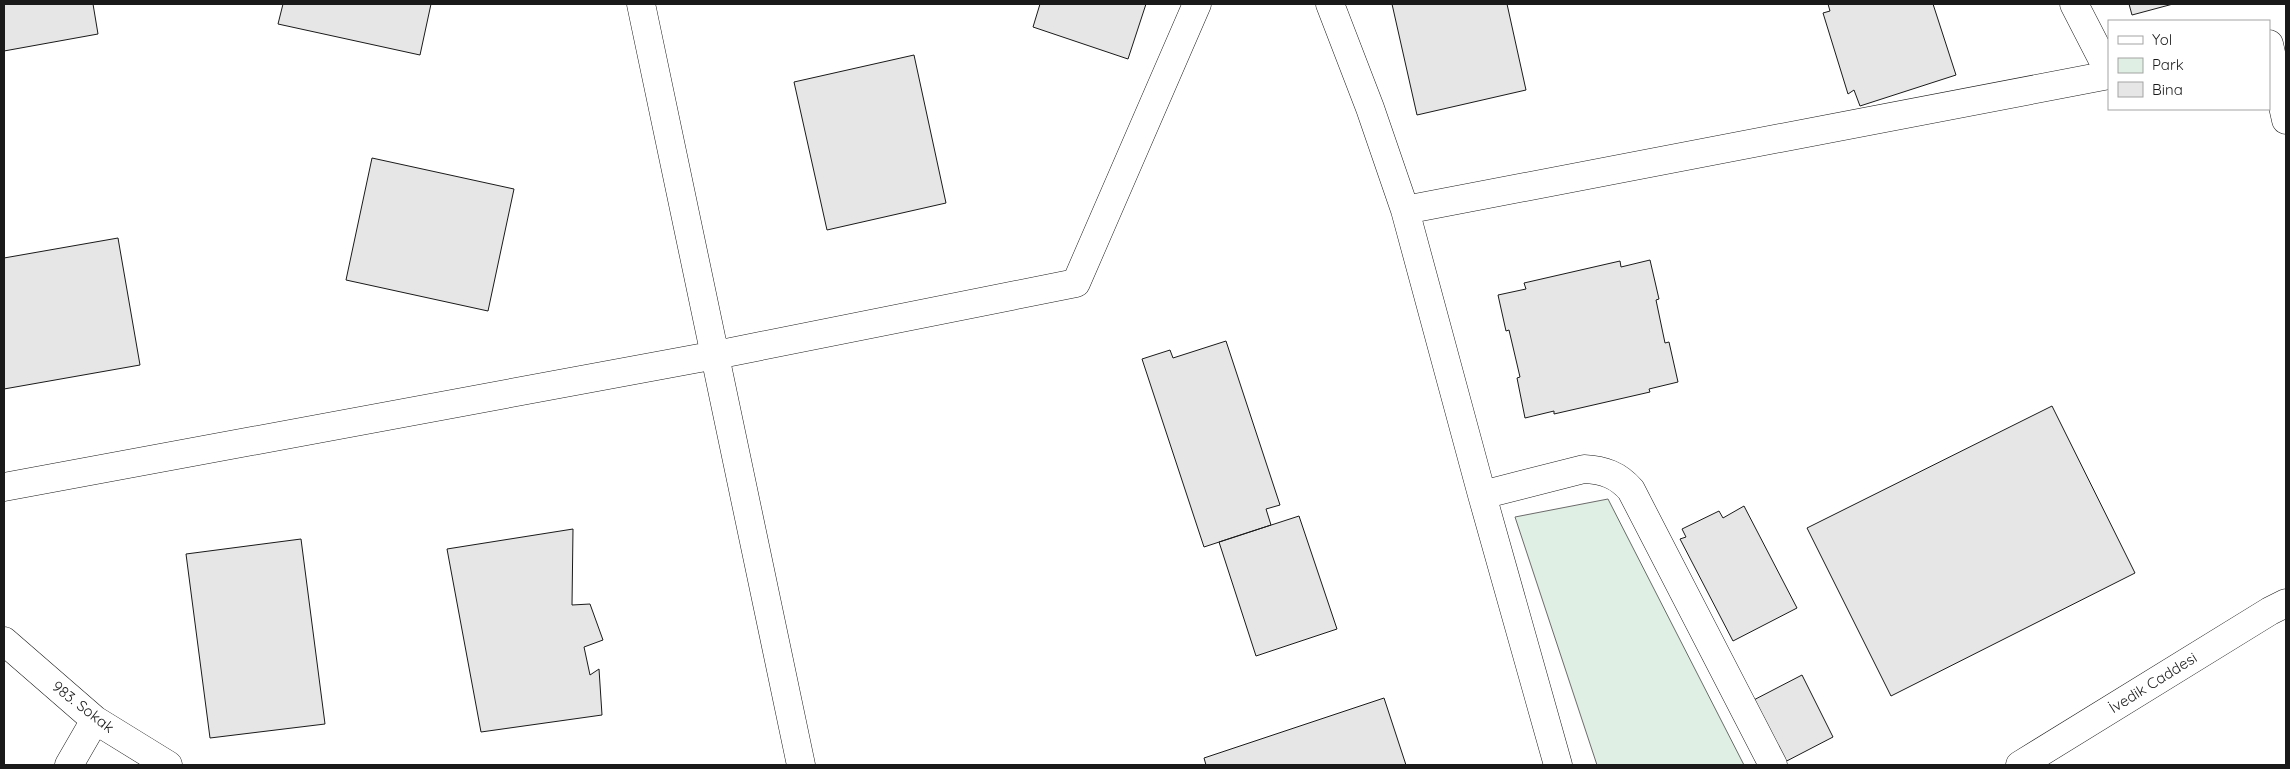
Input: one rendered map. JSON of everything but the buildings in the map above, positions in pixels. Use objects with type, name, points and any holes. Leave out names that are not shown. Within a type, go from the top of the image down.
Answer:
[{"type":"street","points":[[642,4],[801,765]]},
{"type":"street","points":[[4,487],[716,355],[1076,282],[1197,4]]},
{"type":"street","points":[[1330,4],[1370,108],[1405,210],[1482,495],[1558,765]]},
{"type":"street","points":[[2074,4],[2108,72]]},
{"type":"street","points":[[2270,44],[2286,40]]},
{"type":"street","points":[[2270,48],[2286,120]]},
{"type":"street","points":[[1405,210],[2108,74]]},
{"type":"street","points":[[1482,495],[1584,469],[1611,473],[1622,480],[1631,490],[1773,765]]},
{"type":"street","name":"İvedik Caddesi","points":[[2020,765],[2286,603]]},
{"type":"street","name":"983. Sokak","points":[[4,641],[95,720],[168,765]]},
{"type":"street","points":[[69,765],[95,720]]},
{"type":"green space","points":[[1608,499],[1744,765],[1597,765],[1515,517]]}]
